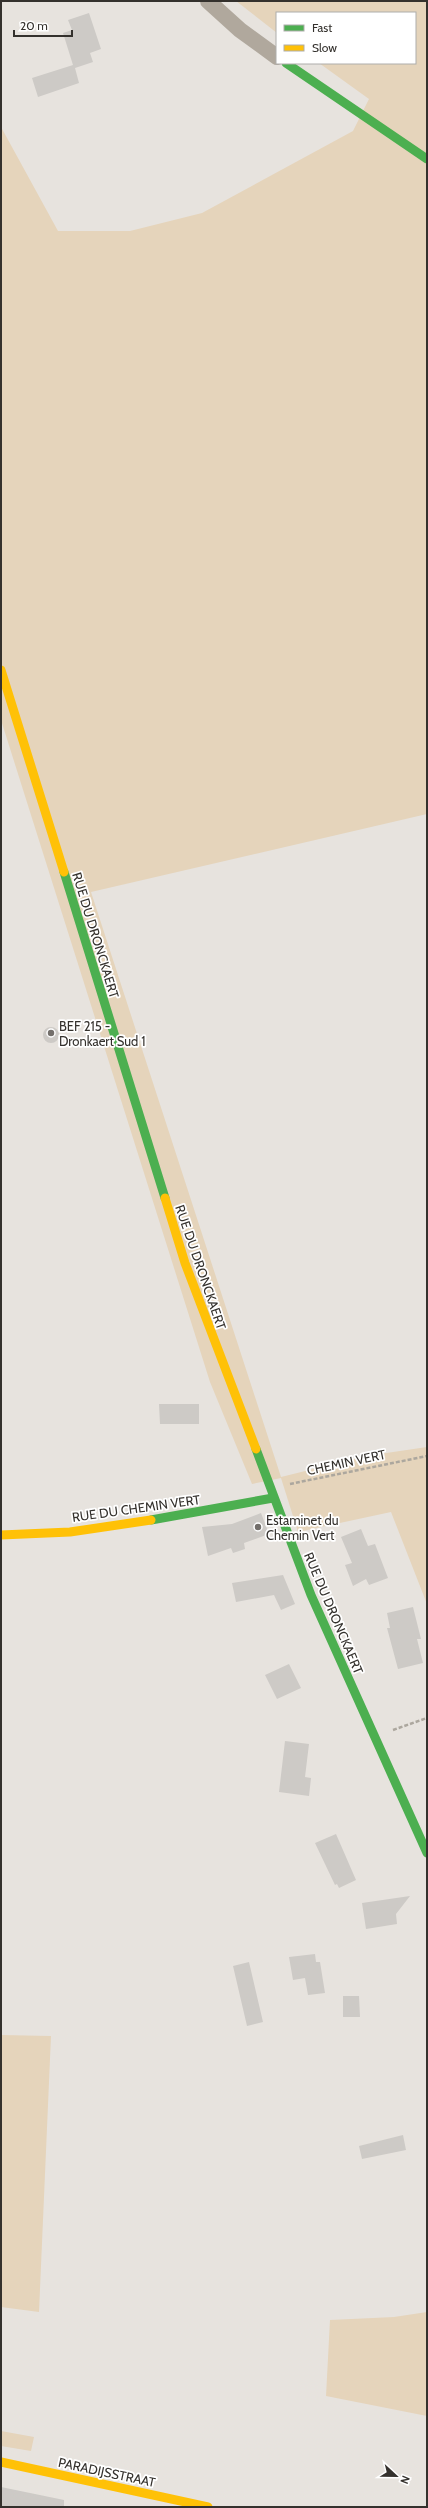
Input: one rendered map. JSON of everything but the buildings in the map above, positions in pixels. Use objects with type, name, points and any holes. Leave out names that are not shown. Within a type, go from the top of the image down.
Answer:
[{"type":"main road","points":[[287,64],[427,158]]},
{"type":"main road","name":"RUE DU DRONCKAERT","points":[[1,670],[172,1225],[271,1494],[311,1595],[373,1737],[427,1853]]},
{"type":"main road","name":"RUE DU CHEMIN VERT","points":[[1,1535],[37,1534],[91,1529],[227,1508],[271,1494]]},
{"type":"main road","name":"PARADIJSSTRAAT","points":[[1,2462],[208,2507]]},
{"type":"street","points":[[208,1],[240,30],[276,56]]},
{"type":"path","name":"CHEMIN VERT","points":[[271,1494],[291,1484],[427,1456]]},
{"type":"path","points":[[373,1737],[427,1718]]},
{"type":"shaded area","points":[[236,1],[427,1],[427,814],[91,892],[281,1477],[366,1456],[427,1447],[427,1604],[391,1512],[298,1532],[281,1478],[252,1484],[210,1382],[1,720],[1,127],[58,231],[130,231],[202,213],[353,131],[369,99],[320,64],[416,64],[416,12],[276,12],[276,32]]},
{"type":"shaded area","points":[[1,2035],[51,2036],[39,2312],[1,2307]]},
{"type":"shaded area","points":[[427,2312],[427,2416],[326,2396],[330,2320],[394,2317]]},
{"type":"shaded area","points":[[1,2431],[34,2437],[31,2451],[1,2446]]},
{"type":"traffic: fast","points":[[287,64],[427,159]]},
{"type":"traffic: fast","points":[[64,872],[165,1198]]},
{"type":"traffic: fast","points":[[256,1449],[311,1595],[427,1853]]},
{"type":"traffic: fast","points":[[151,1520],[273,1498]]},
{"type":"traffic: slow","points":[[1,670],[64,872]]},
{"type":"traffic: slow","points":[[165,1198],[185,1263],[256,1449]]},
{"type":"traffic: slow","points":[[1,1535],[70,1532],[151,1520]]},
{"type":"traffic: slow","points":[[1,2462],[208,2507]]},
{"type":"place","name":"BEF 215 - Dronkaert Sud 1","points":[[51,1033]]},
{"type":"place","name":"Estaminet du Chemin Vert","points":[[258,1527]]}]
